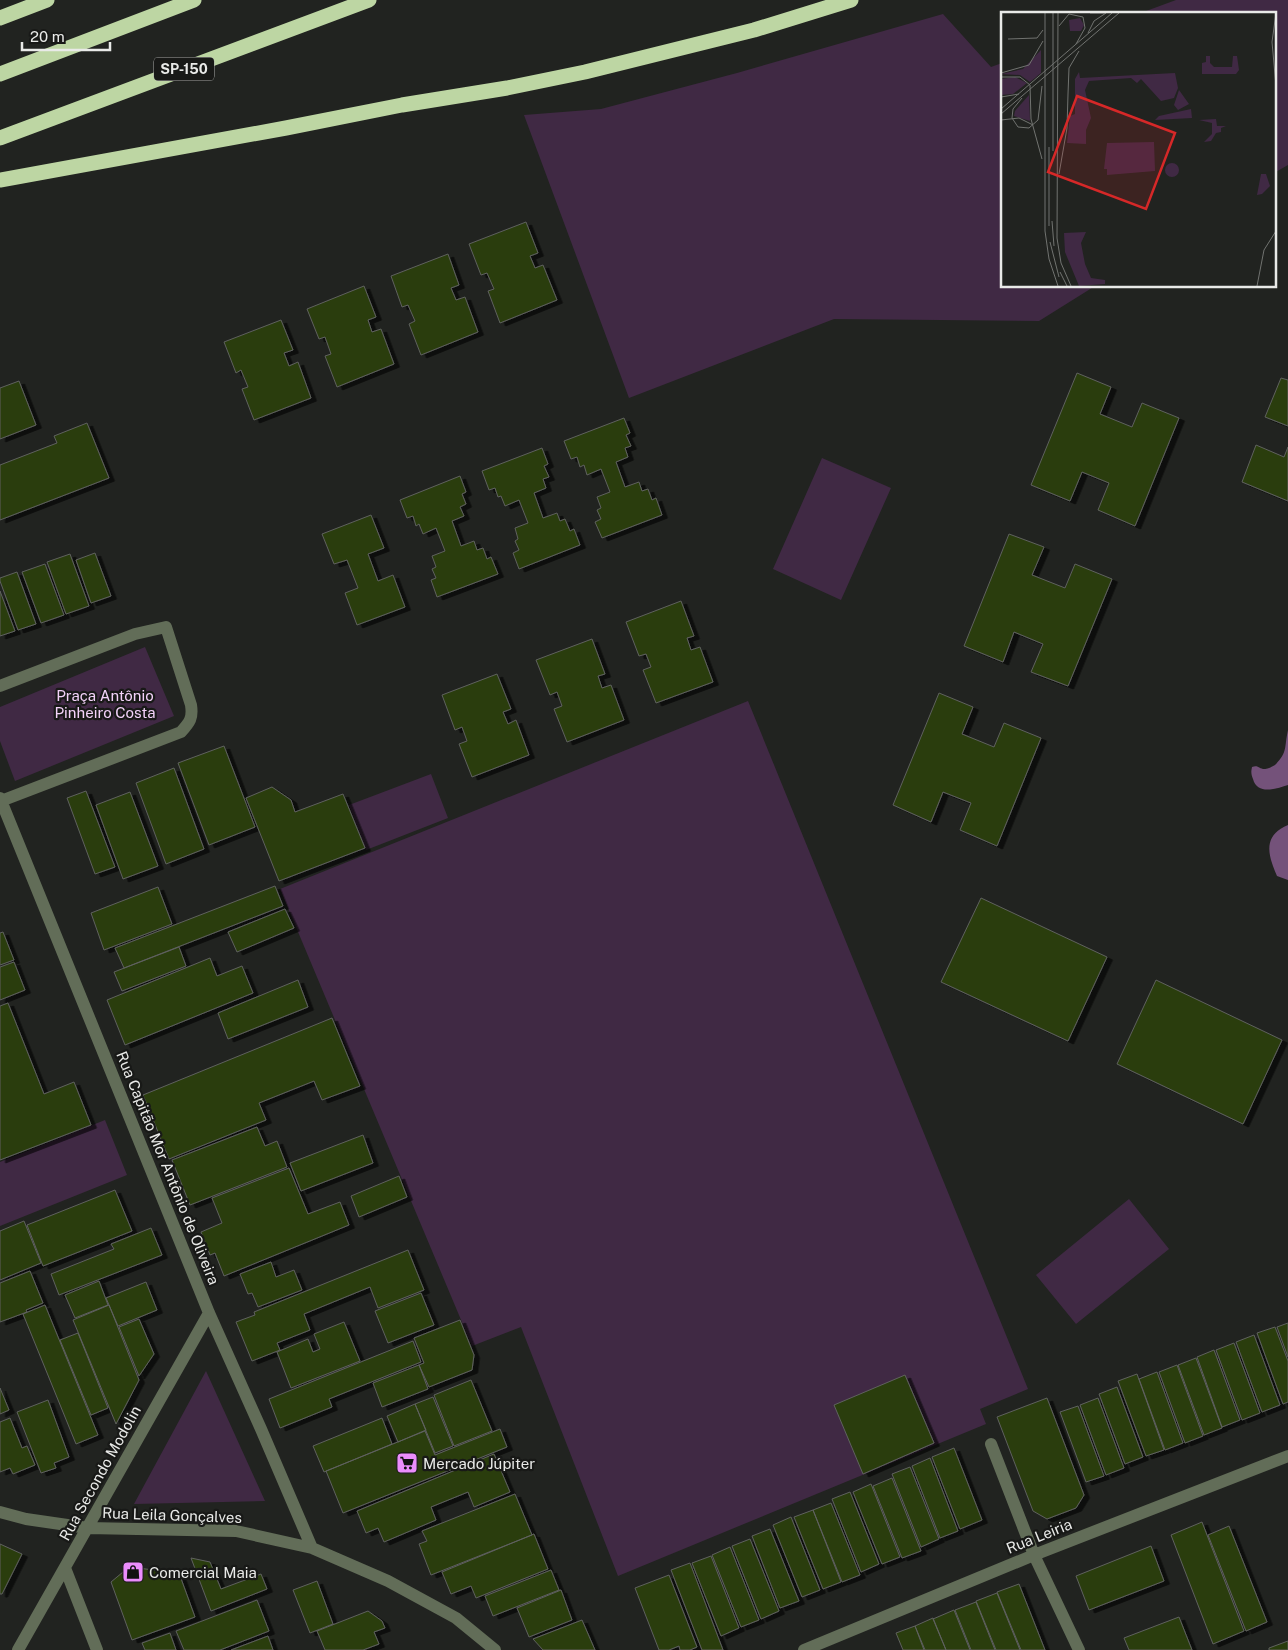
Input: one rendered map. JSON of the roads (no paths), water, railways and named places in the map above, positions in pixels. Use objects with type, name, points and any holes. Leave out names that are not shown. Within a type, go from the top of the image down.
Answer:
[{"type":"highway","points":[[0,18],[47,0]]},
{"type":"highway","points":[[0,74],[194,0]]},
{"type":"highway","name":"SP-150","points":[[0,138],[369,0]]},
{"type":"highway","points":[[0,180],[402,105],[527,84],[754,30],[851,0]]},
{"type":"street","points":[[0,686],[135,634],[166,627],[191,705],[192,716],[190,723],[181,732],[1,800]]},
{"type":"street","name":"Rua Capitão Mor Antônio de Oliveira","points":[[1,800],[209,1313],[312,1548]]},
{"type":"street","name":"Rua Secondo Modolin","points":[[18,1650],[209,1313]]},
{"type":"street","points":[[992,1444],[1034,1554],[1079,1650]]},
{"type":"street","name":"Rua Leiria","points":[[804,1650],[1034,1554],[1288,1456]]},
{"type":"street","name":"Rua Leila Gonçalves","points":[[0,1512],[26,1519],[88,1528],[236,1531],[312,1548],[388,1581],[456,1618],[495,1650]]},
{"type":"street","points":[[65,1568],[97,1650]]},
{"type":"place","name":"Mercado Júpiter","points":[[407,1463]]},
{"type":"place","name":"Comercial Maia","points":[[133,1572]]},
{"type":"park label","name":"Praça Antônio Pinheiro Costa","points":[[105,704]]}]
